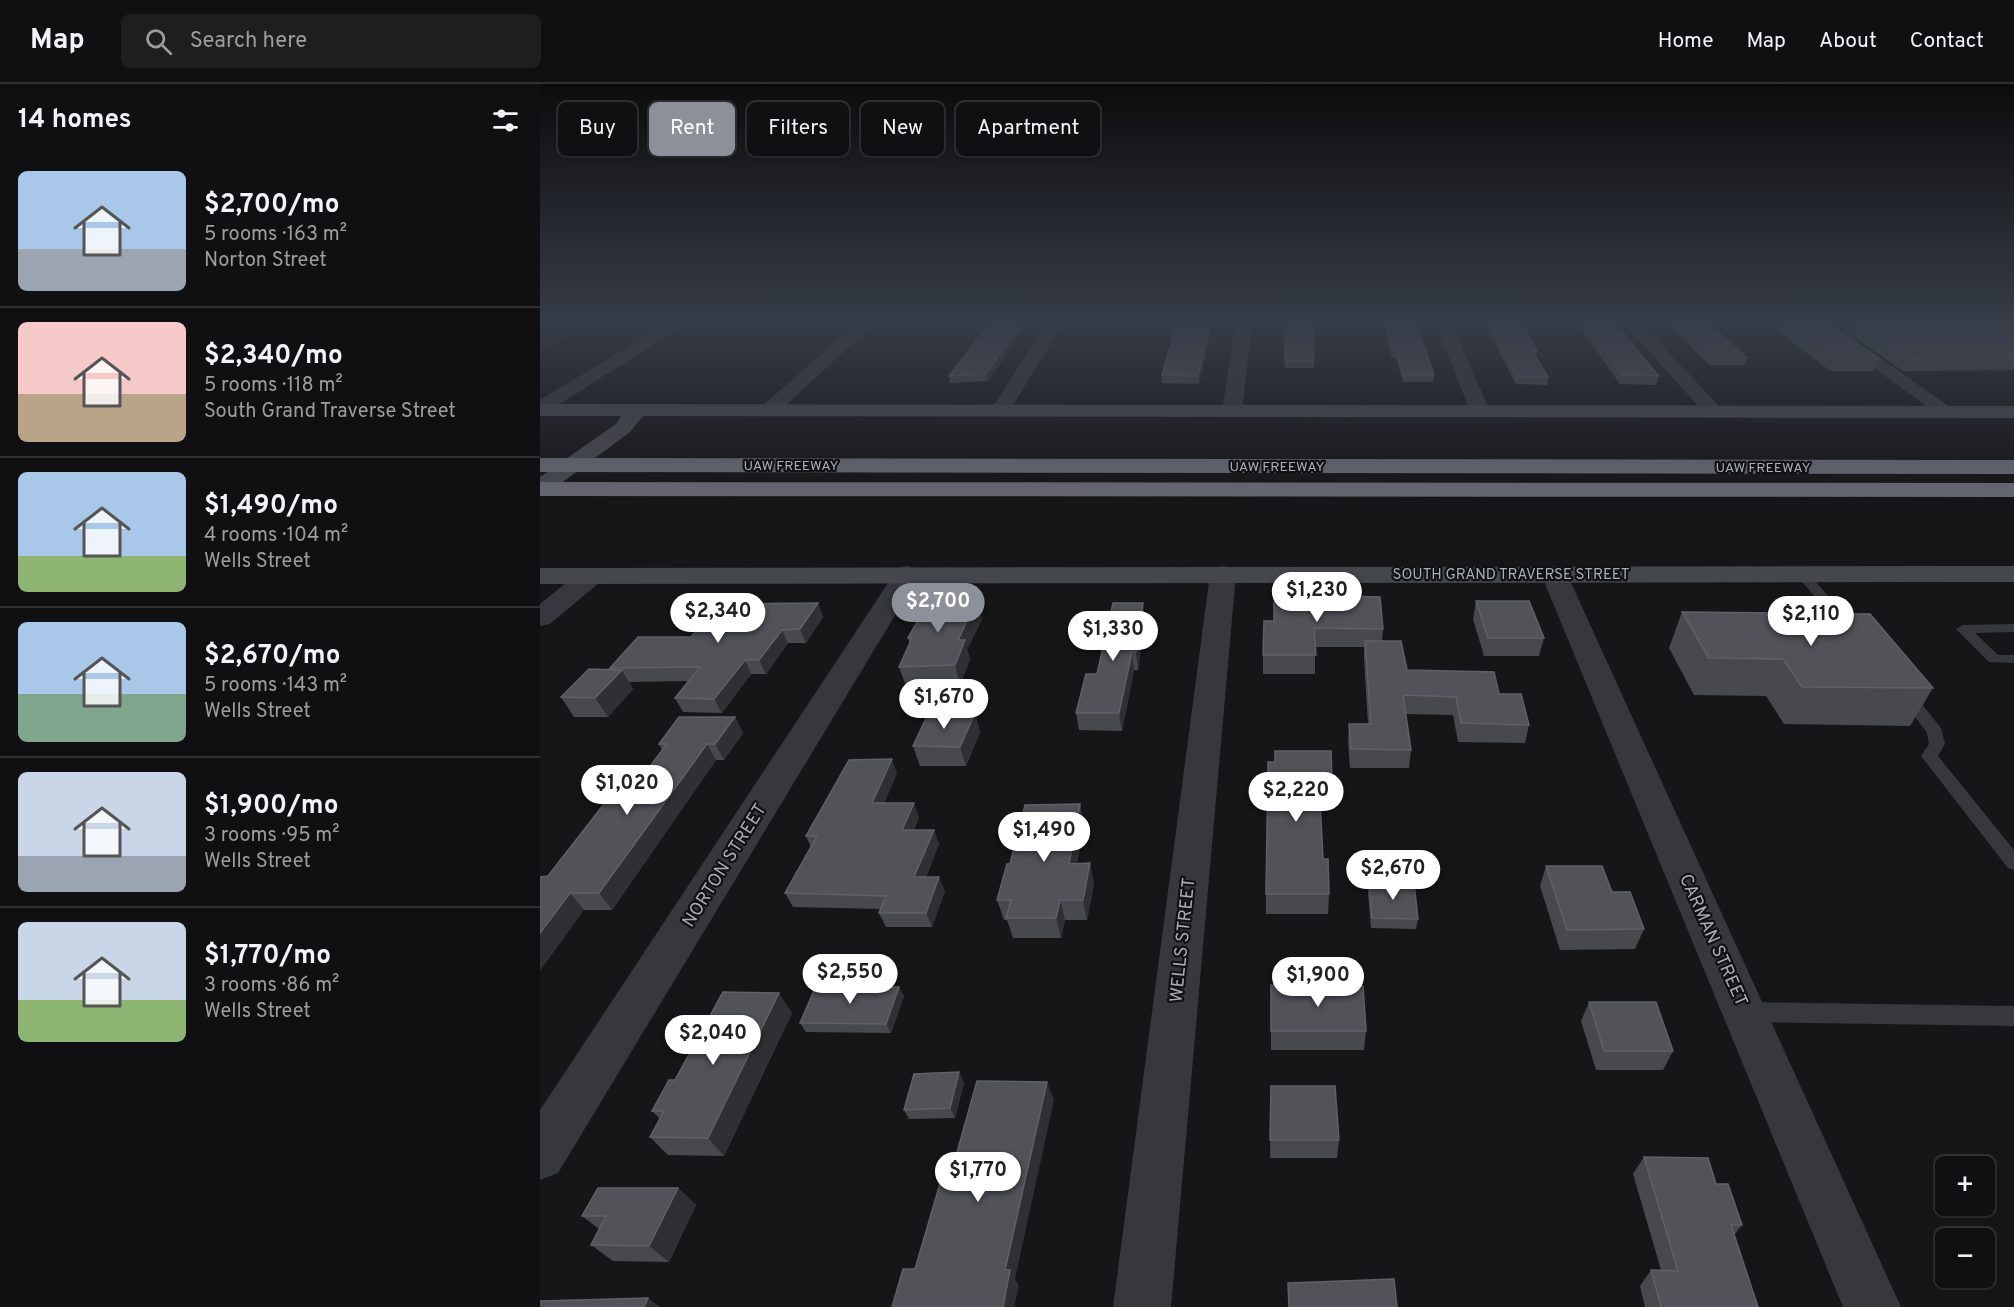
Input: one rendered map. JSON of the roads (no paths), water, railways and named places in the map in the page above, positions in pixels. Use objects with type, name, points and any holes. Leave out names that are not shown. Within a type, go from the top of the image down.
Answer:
[{"type":"highway","name":"UAW FREEWAY","points":[[540,465],[2014,467]]},
{"type":"highway","name":"UAW FREEWAY","points":[[540,489],[2014,490]]},
{"type":"main road","points":[[540,409],[1481,413],[2014,412]]},
{"type":"main road","points":[[540,489],[623,428],[637,410]]},
{"type":"main road","name":"SOUTH GRAND TRAVERSE STREET","points":[[540,576],[2014,574]]},
{"type":"street","points":[[540,409],[592,377]]},
{"type":"street","points":[[769,410],[806,377]]},
{"type":"street","points":[[1000,411],[1021,377]]},
{"type":"street","points":[[1232,412],[1237,377]]},
{"type":"street","points":[[1466,377],[1481,413]]},
{"type":"street","points":[[1682,377],[1714,412]]},
{"type":"street","points":[[1897,377],[1947,412]]},
{"type":"street","name":"NORTON STREET","points":[[540,1155],[907,574]]},
{"type":"street","name":"WELLS STREET","points":[[1142,1307],[1223,574]]},
{"type":"street","name":"CARMAN STREET","points":[[1554,574],[1872,1307]]},
{"type":"street","points":[[540,618],[591,576]]},
{"type":"lane","points":[[1802,574],[1839,618],[1860,638]]},
{"type":"lane","points":[[2014,628],[1964,629],[1994,659],[2014,659]]},
{"type":"lane","points":[[1901,687],[1935,732],[1937,744],[1929,756],[2014,863]]},
{"type":"lane","points":[[1745,1012],[2014,1016]]}]
